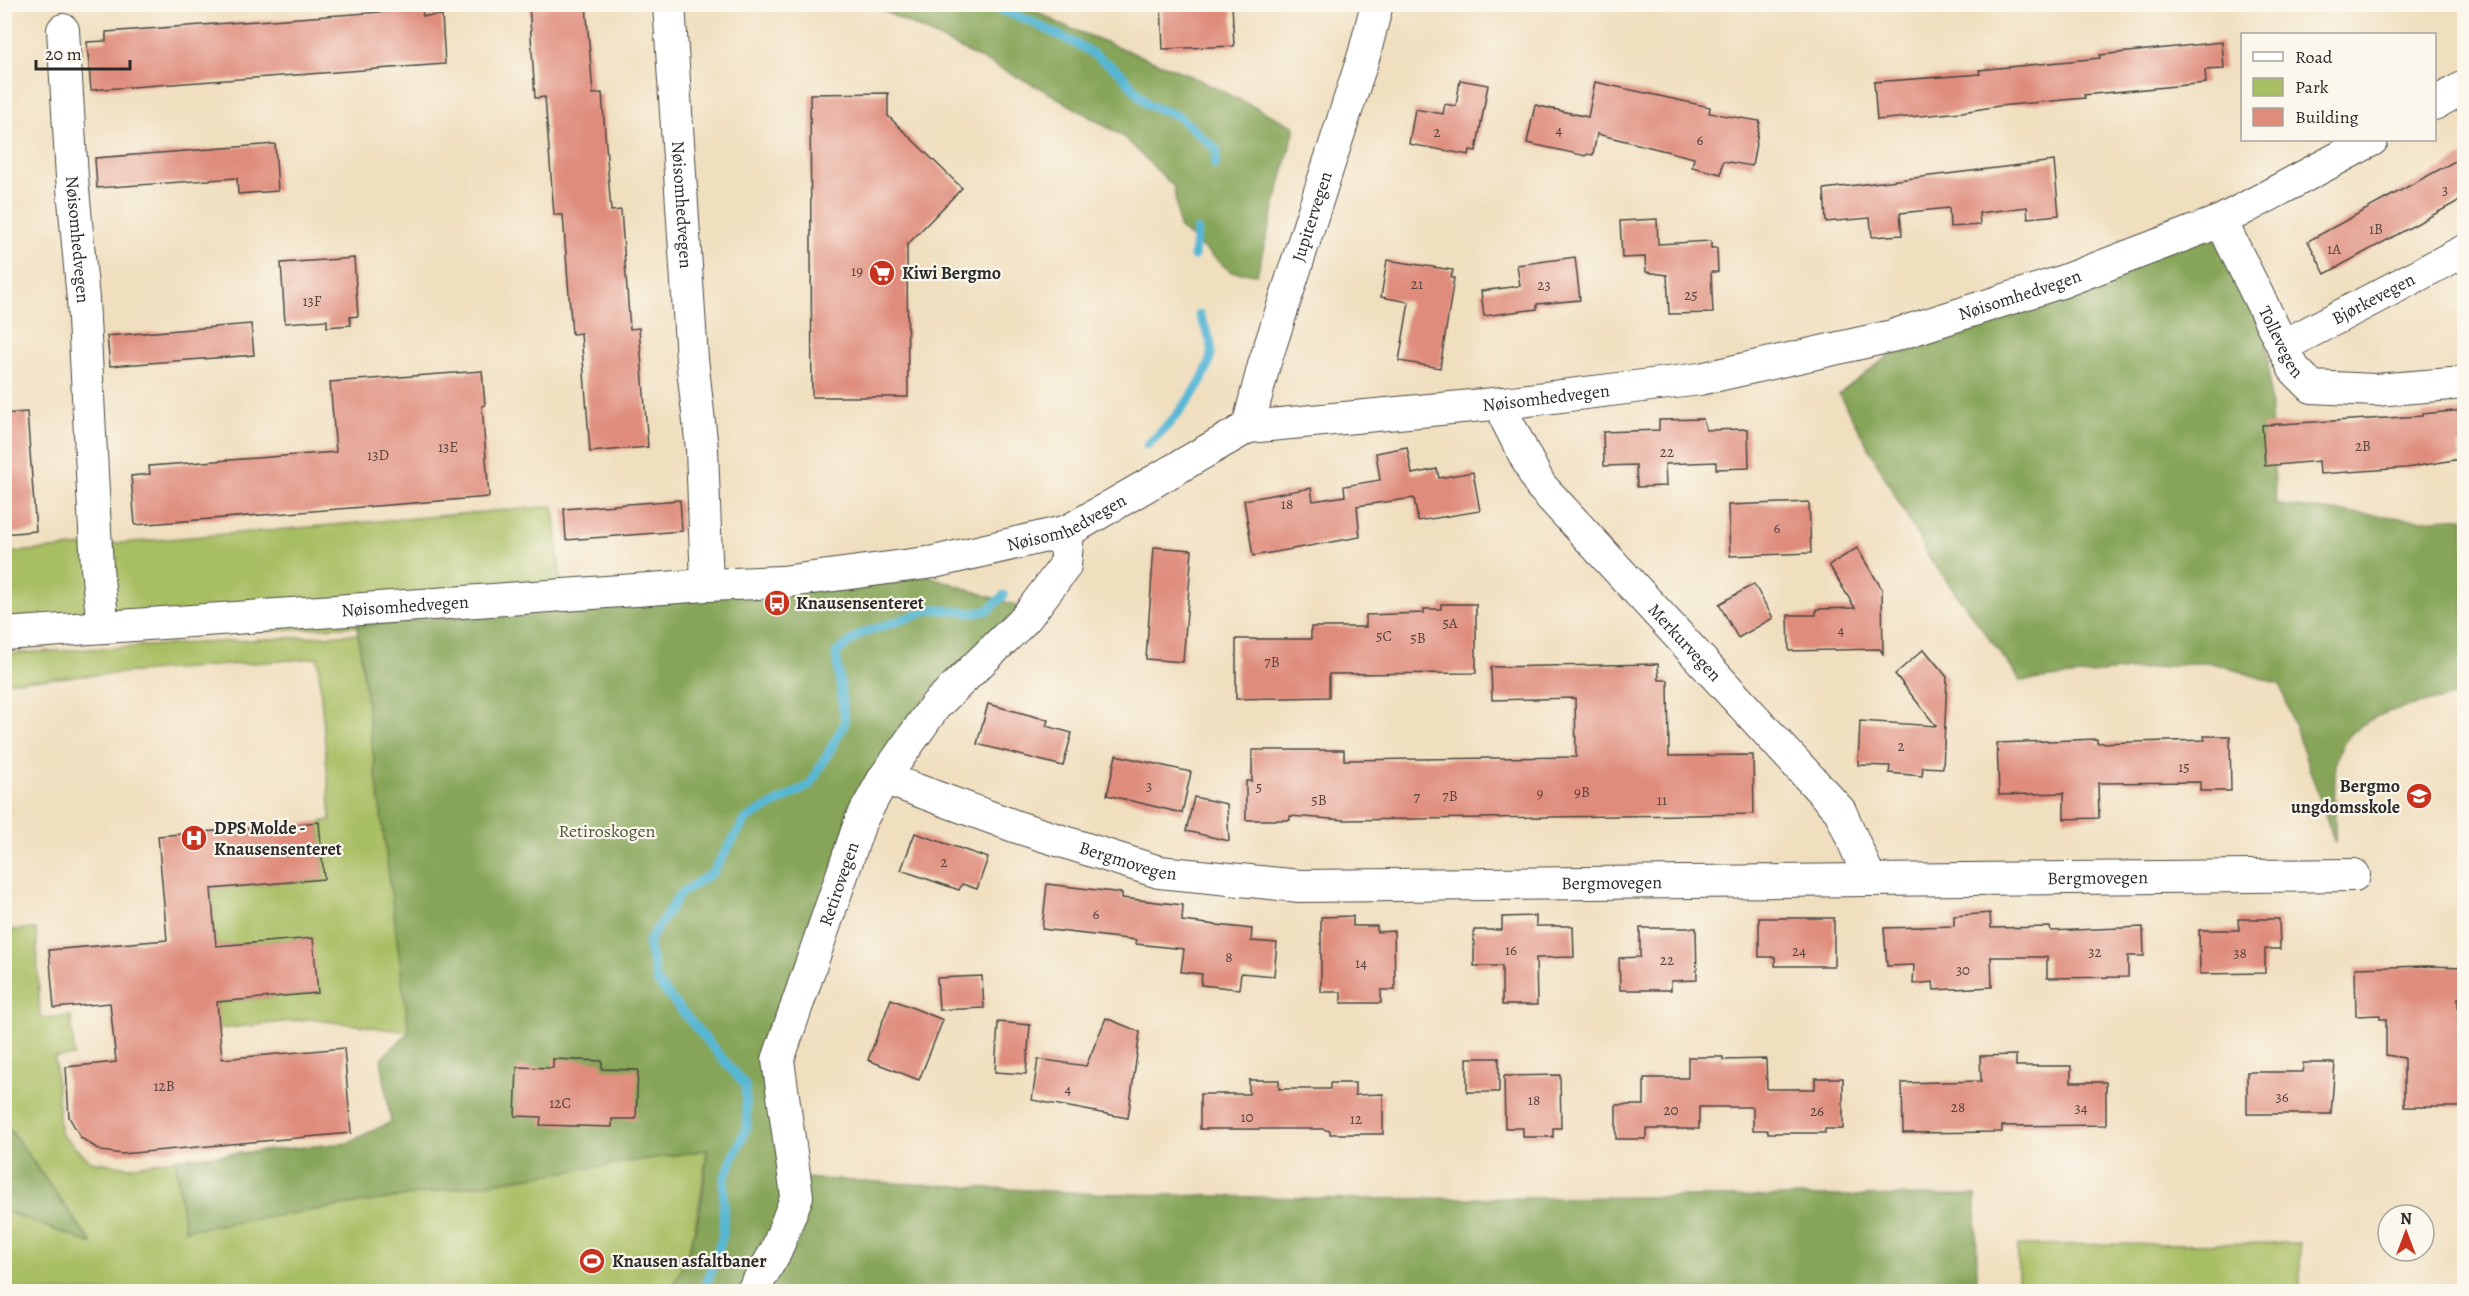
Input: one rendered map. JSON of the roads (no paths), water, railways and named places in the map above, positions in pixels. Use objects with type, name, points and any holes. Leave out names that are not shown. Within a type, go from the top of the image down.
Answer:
[{"type":"street","name":"Nøisomhedvegen","points":[[669,4],[692,359],[702,449],[707,585]]},
{"type":"street","name":"Jupitervegen","points":[[1248,428],[1264,365],[1357,78],[1377,4]]},
{"type":"street","name":"Nøisomhedvegen","points":[[63,30],[72,177],[83,300],[97,568],[103,627]]},
{"type":"street","points":[[2436,104],[2464,87]]},
{"type":"street","name":"Nøisomhedvegen","points":[[4,634],[707,585],[782,582],[934,562],[1068,531],[1248,428],[1504,403],[1700,379],[1892,336],[2061,282],[2221,222],[2370,141]]},
{"type":"street","name":"Tollevegen","points":[[2221,222],[2294,369],[2312,387],[2375,390],[2464,383]]},
{"type":"street","name":"Bjørkevegen","points":[[2283,346],[2464,251]]},
{"type":"street","name":"Merkurvegen","points":[[1504,403],[1507,421],[1540,485],[1840,811],[1870,879]]},
{"type":"street","name":"Retirovegen","points":[[752,1292],[776,1251],[797,1196],[778,1060],[861,820],[884,778],[935,706],[1025,619],[1065,566],[1068,531]]},
{"type":"street","name":"Bergmovegen","points":[[884,778],[1017,827],[1158,872],[1300,886],[2354,875]]},
{"type":"waterway","points":[[986,4],[1030,21],[1084,48],[1119,71],[1148,105],[1178,116],[1217,150],[1215,165]]},
{"type":"waterway","points":[[1194,256],[1197,230]]},
{"type":"waterway","points":[[1147,445],[1189,400],[1206,371],[1211,345],[1199,314]]},
{"type":"waterway","points":[[700,1292],[708,1280],[723,1235],[724,1179],[747,1126],[745,1085],[657,982],[648,942],[680,894],[712,873],[746,819],[810,785],[845,723],[836,653],[860,634],[933,609],[975,613],[989,610],[1004,595]]},
{"type":"place","name":"Kiwi Bergmo","points":[[882,273]]},
{"type":"place","name":"Knausensenteret","points":[[777,603]]},
{"type":"place","name":"Bergmo ungdomsskole","points":[[2419,796]]},
{"type":"place","name":"DPS Molde - Knausensenteret","points":[[194,838]]},
{"type":"place","name":"Knausen asfaltbaner","points":[[592,1261]]},
{"type":"park label","name":"Retiroskogen","points":[[607,831]]}]
